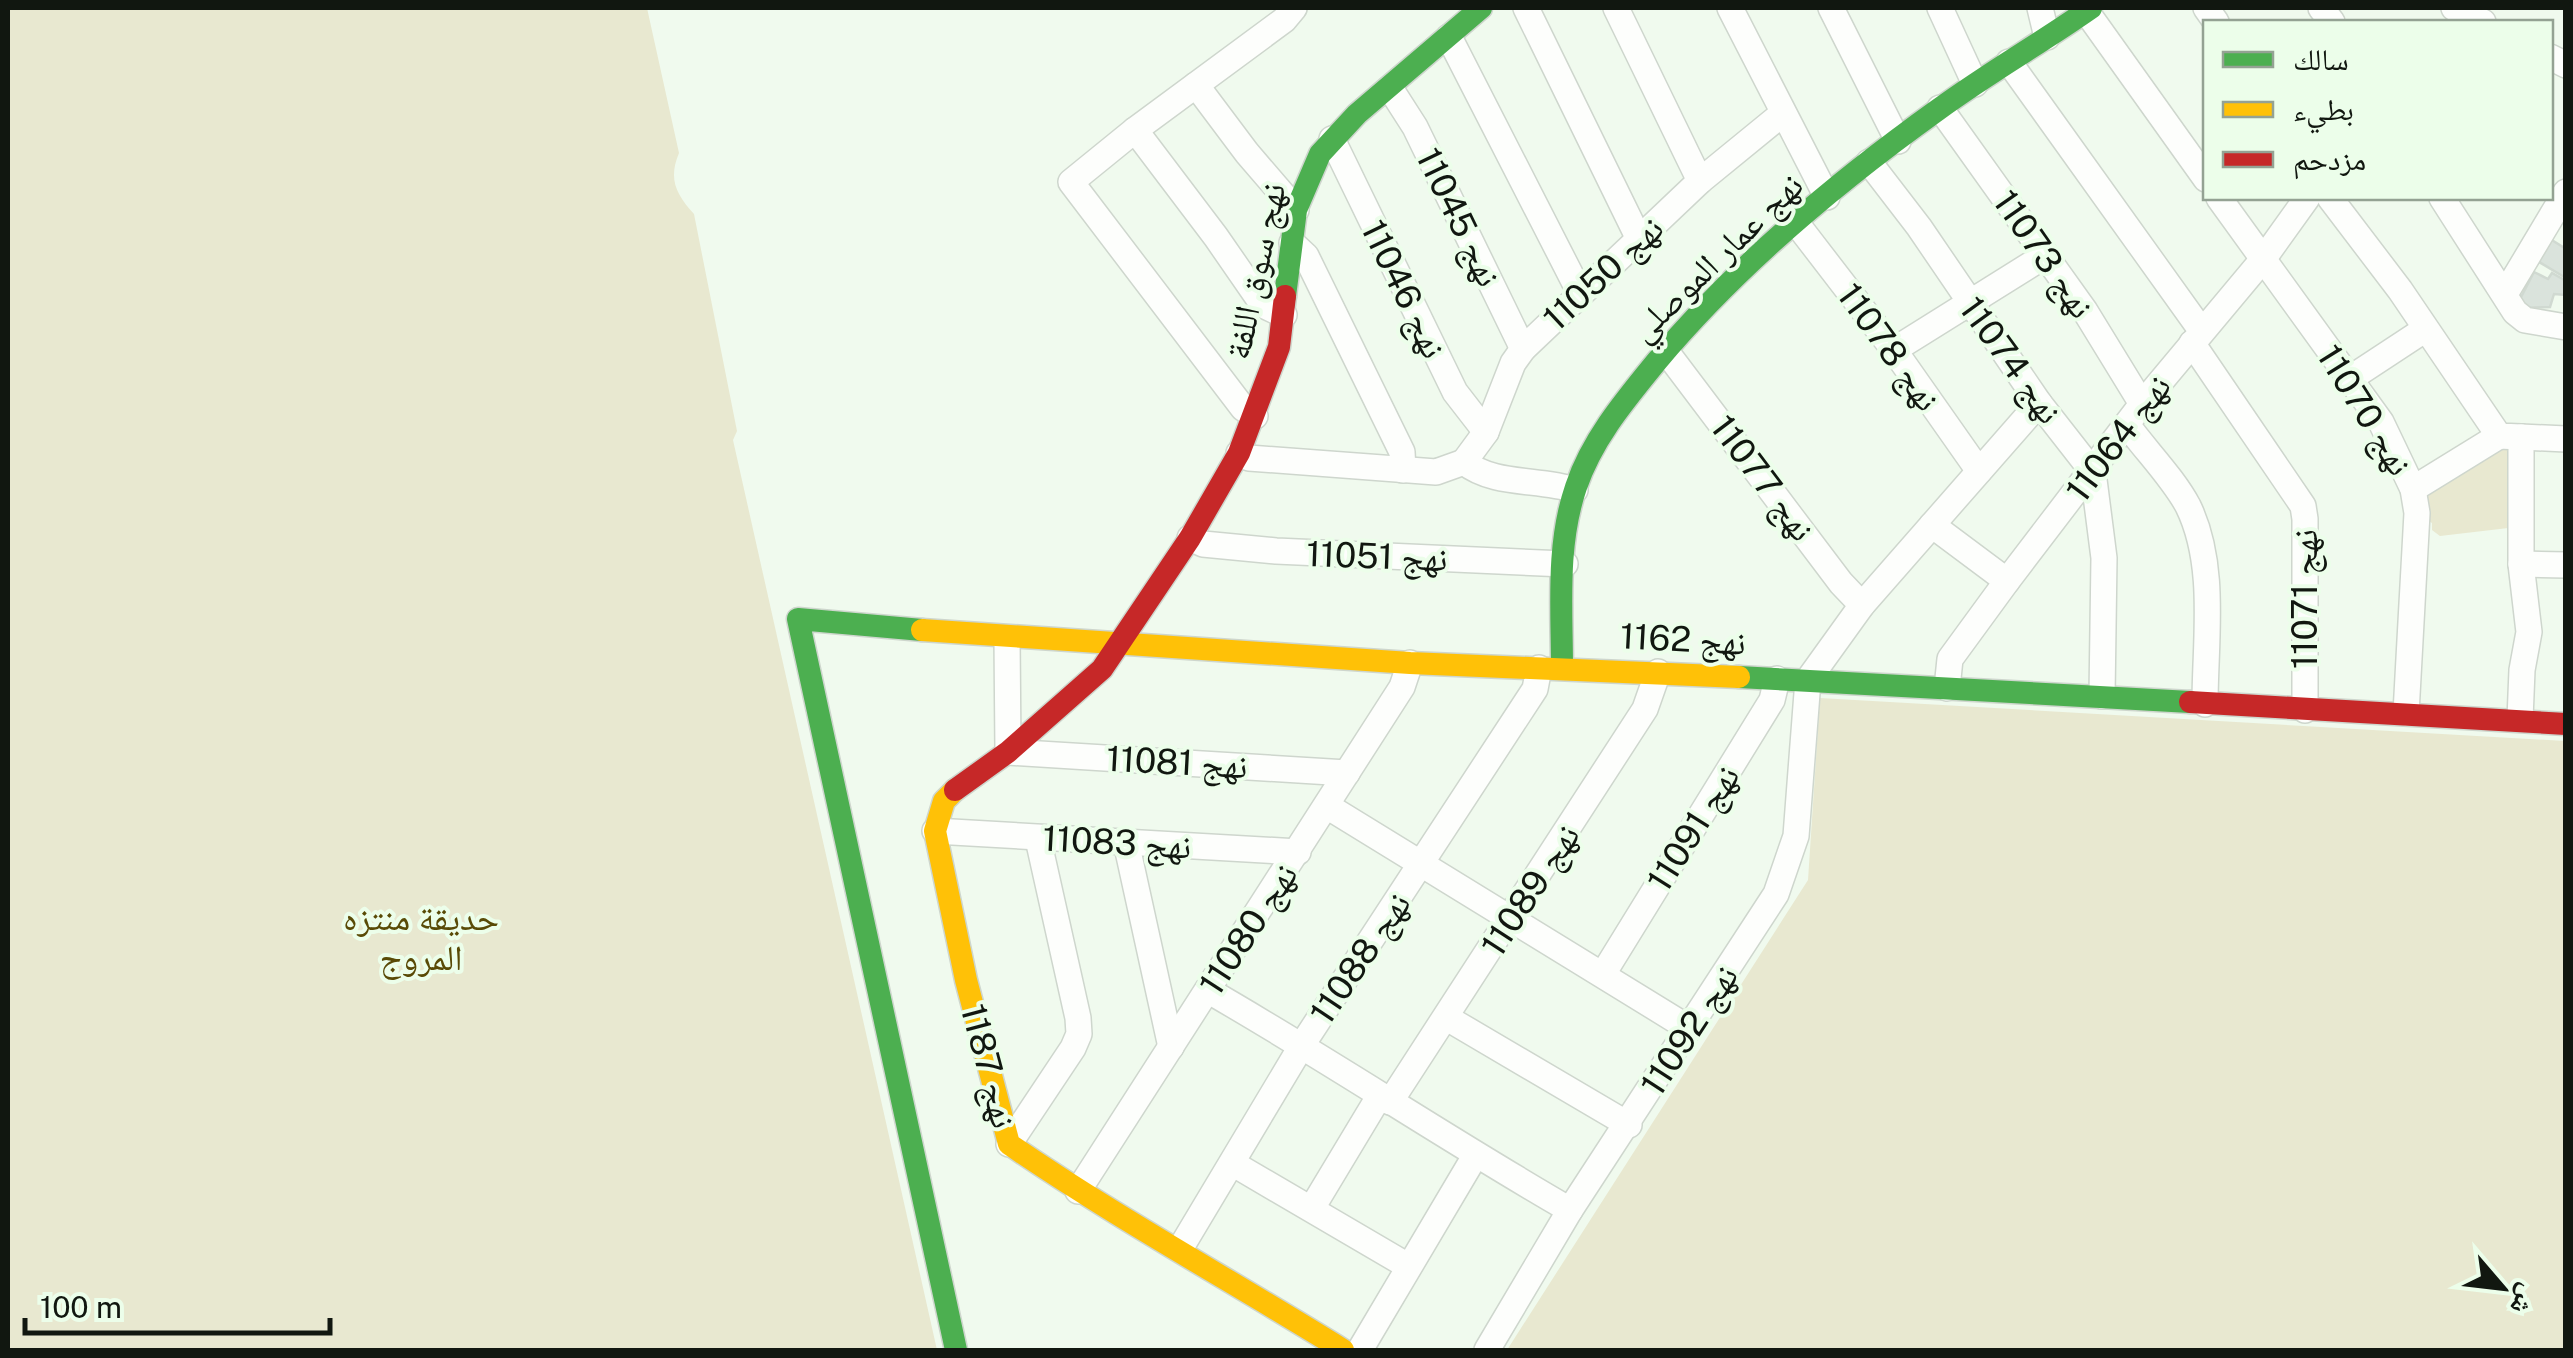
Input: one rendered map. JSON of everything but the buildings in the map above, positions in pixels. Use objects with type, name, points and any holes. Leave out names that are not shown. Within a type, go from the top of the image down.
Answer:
[{"type":"street","points":[[1255,416],[1242,408],[1071,182],[1284,20],[1294,8]]},
{"type":"street","points":[[1526,8],[1639,239]]},
{"type":"street","points":[[1616,8],[1700,181]]},
{"type":"street","points":[[1730,8],[1827,197]]},
{"type":"street","points":[[1832,8],[1898,141]]},
{"type":"street","points":[[1940,8],[1975,84]]},
{"type":"street","points":[[2040,8],[2047,37]]},
{"type":"street","points":[[2454,8],[2479,20]]},
{"type":"street","points":[[2088,10],[2196,144]]},
{"type":"street","name":"نهج عمار الموصلي","points":[[1550,668],[1574,490],[1592,447],[1665,350],[1733,280],[1870,162],[1940,108],[2088,10]]},
{"type":"street","points":[[1461,19],[1580,294]]},
{"type":"street","name":"نهج سوق اللفة","points":[[1122,642],[1240,453],[1279,347],[1296,210],[1320,154],[1357,114],[1390,88],[1461,19]]},
{"type":"street","name":"نهج 11071","points":[[2009,62],[2197,337],[2303,506],[2304,710]]},
{"type":"street","points":[[1196,85],[1296,210]]},
{"type":"street","name":"نهج 11045","points":[[1390,88],[1415,127],[1524,349]]},
{"type":"street","name":"نهج 11073","points":[[1940,108],[2046,255],[2142,404]]},
{"type":"street","name":"نهج 11050","points":[[1464,462],[1486,432],[1513,363],[1524,349],[1700,181],[1782,114]]},
{"type":"street","points":[[1135,130],[1263,305],[1284,314]]},
{"type":"street","name":"نهج 11046","points":[[1332,139],[1455,392],[1486,432]]},
{"type":"street","name":"نهج 11074","points":[[1870,162],[2039,403],[2094,472]]},
{"type":"street","points":[[2505,294],[2566,192]]},
{"type":"street","name":"نهج 11070","points":[[2220,200],[2381,422],[2413,489],[2417,512],[2406,713]]},
{"type":"street","name":"نهج 11064","points":[[1946,688],[1950,658],[2142,404],[2264,258],[2306,200]]},
{"type":"street","points":[[2332,200],[2400,290],[2424,330],[2510,436],[2528,632],[2520,719]]},
{"type":"street","points":[[2449,201],[2515,312],[2525,320],[2566,328]]},
{"type":"street","name":"نهج 11078","points":[[1796,224],[1894,350],[1979,472]]},
{"type":"street","points":[[1292,243],[1306,256],[1402,452],[1403,470]]},
{"type":"street","points":[[1894,350],[2046,255]]},
{"type":"street","points":[[2350,378],[2424,330]]},
{"type":"street","name":"نهج 11077","points":[[1665,350],[1841,583],[1862,605]]},
{"type":"street","points":[[1808,680],[1862,605],[2039,403]]},
{"type":"street","points":[[2128,426],[2186,502],[2199,532],[2206,576],[2205,704]]},
{"type":"street","points":[[2413,489],[2510,436],[2566,439]]},
{"type":"street","points":[[1240,453],[1249,458],[1436,472],[1464,462],[1480,474],[1574,490]]},
{"type":"street","points":[[2094,472],[2104,558],[2102,696]]},
{"type":"street","points":[[1932,525],[2007,581]]},
{"type":"street","name":"نهج 11051","points":[[1190,538],[1202,544],[1276,551],[1564,564]]},
{"type":"street","points":[[2521,564],[2566,565]]},
{"type":"street","name":"نهج 1162","points":[[956,1350],[798,619],[1007,638],[1122,642],[1410,663],[1658,672],[2566,724]]},
{"type":"street","points":[[1007,638],[1008,752]]},
{"type":"street","points":[[935,832],[944,800],[1008,752],[1088,683],[1122,642]]},
{"type":"street","name":"نهج 11080","points":[[1078,1191],[1327,806],[1402,686],[1410,663]]},
{"type":"street","name":"نهج 11088","points":[[1180,1249],[1302,1045],[1550,668]]},
{"type":"street","name":"نهج 11089","points":[[1312,1208],[1385,1098],[1447,1018],[1511,920],[1645,710],[1658,672]]},
{"type":"street","name":"نهج 11091","points":[[1603,974],[1772,700],[1776,679]]},
{"type":"street","name":"نهج 11092","points":[[1487,1350],[1570,1210],[1776,894],[1789,861],[1800,793],[1808,680]]},
{"type":"street","name":"نهج 11081","points":[[1008,752],[1347,773]]},
{"type":"street","points":[[1327,806],[1690,1030]]},
{"type":"street","name":"نهج 11083","points":[[935,832],[1298,852]]},
{"type":"street","name":"نهج 1187","points":[[935,832],[966,980],[1009,1144],[1078,1191],[1343,1350]]},
{"type":"street","points":[[1009,1144],[1073,1048],[1078,1034],[1078,1018],[1038,839]]},
{"type":"street","points":[[1126,842],[1171,1046]]},
{"type":"street","points":[[1209,992],[1570,1210]]},
{"type":"street","points":[[1447,1018],[1629,1124]]},
{"type":"street","points":[[1360,1350],[1475,1156]]},
{"type":"street","points":[[1232,1164],[1408,1266]]},
{"type":"green space","name":"حديقة منتزه المروج","points":[[8,8],[647,8],[679,153],[674,178],[694,214],[737,431],[733,440],[937,1350],[8,1350]]},
{"type":"green space","points":[[2515,438],[2517,527],[2440,536],[2432,530],[2432,523],[2426,519],[2425,497],[2501,443]]},
{"type":"green space","points":[[1820,698],[2565,741],[2565,1350],[1507,1350],[1808,880]]},
{"type":"traffic: fast","points":[[1285,296],[1296,210],[1320,154],[1357,114],[1481,8]]},
{"type":"traffic: fast","points":[[1562,668],[1561,577],[1565,531],[1576,487],[1611,420],[1657,361],[1721,291],[1826,195],[1958,96],[2091,8]]},
{"type":"traffic: fast","points":[[922,630],[798,619],[956,1350]]},
{"type":"traffic: fast","points":[[1739,677],[2190,702]]},
{"type":"traffic: slow","points":[[922,630],[1410,663],[1739,677]]},
{"type":"traffic: slow","points":[[955,790],[944,801],[935,831],[966,980],[1009,1144],[1343,1350]]},
{"type":"traffic: jam","points":[[955,790],[1008,752],[1102,669],[1190,538],[1239,453],[1279,347],[1285,296]]},
{"type":"traffic: jam","points":[[2190,702],[2566,724]]}]
